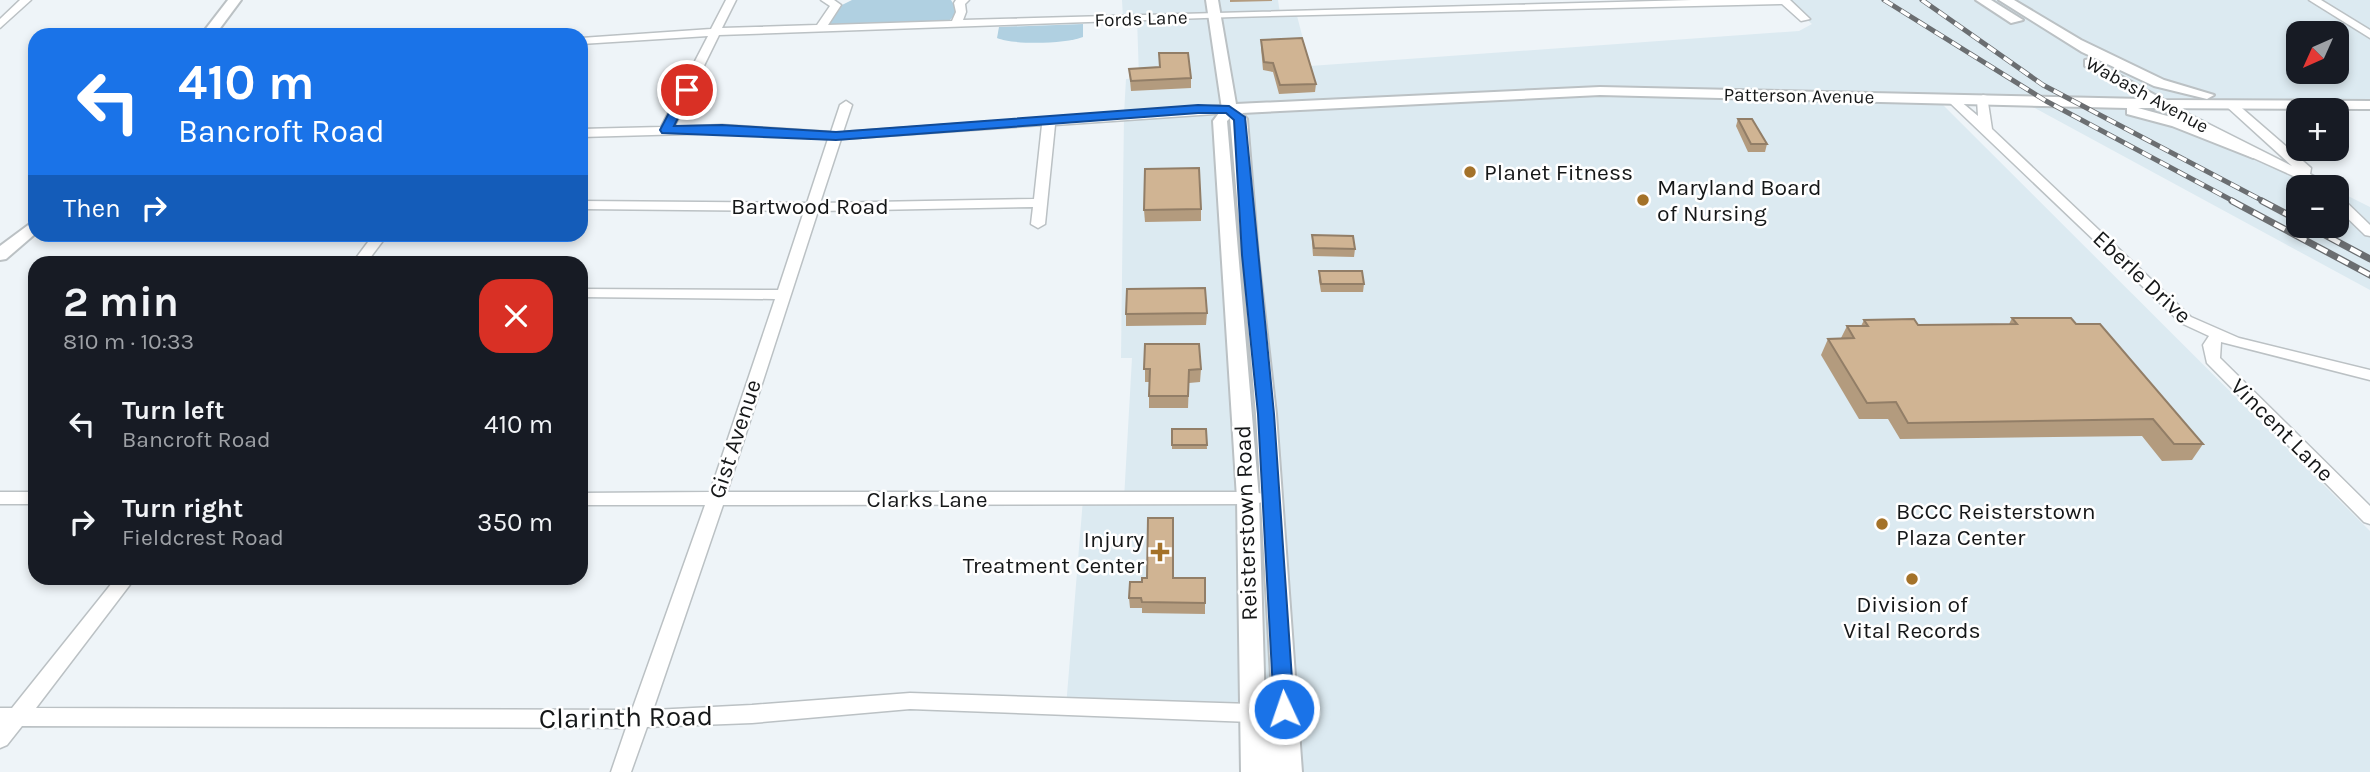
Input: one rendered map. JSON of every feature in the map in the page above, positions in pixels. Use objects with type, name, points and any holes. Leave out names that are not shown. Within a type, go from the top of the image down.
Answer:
[{"type":"main road","points":[[213,28],[235,0]]},
{"type":"main road","name":"Wabash Avenue","points":[[1982,0],[2182,104]]},
{"type":"main road","name":"Wabash Avenue","points":[[2005,0],[2159,103]]},
{"type":"main road","name":"Reisterstown Road","points":[[1213,8],[1229,109],[1240,119],[1258,338],[1260,498],[1251,713],[1254,772]]},
{"type":"main road","points":[[2058,101],[2097,97],[2107,87],[2100,74],[2070,45]]},
{"type":"main road","points":[[2070,45],[2159,83],[2222,99],[2286,107]]},
{"type":"main road","name":"Patterson Avenue","points":[[1229,109],[1600,91],[2286,107]]},
{"type":"main road","points":[[2058,101],[2159,117],[2253,153]]},
{"type":"main road","name":"Patterson Avenue","points":[[2349,106],[2370,105]]},
{"type":"main road","points":[[1244,188],[1248,160],[1247,132],[1253,123],[1329,106]]},
{"type":"main road","name":"Reisterstown Road","points":[[1229,109],[1220,121],[1233,291],[1260,498],[1289,772]]},
{"type":"main road","points":[[1,254],[28,231]]},
{"type":"main road","points":[[1233,291],[1244,296],[1248,321],[1258,338]]},
{"type":"main road","points":[[1251,713],[1267,720],[1272,772]]},
{"type":"street","points":[[0,25],[26,0]]},
{"type":"street","points":[[666,130],[731,0]]},
{"type":"street","points":[[2314,0],[2370,35]]},
{"type":"street","points":[[955,25],[961,12],[959,1]]},
{"type":"street","points":[[1784,1],[1805,19]]},
{"type":"street","name":"Fords Lane","points":[[588,41],[715,32],[955,25],[1213,8],[1784,1]]},
{"type":"street","points":[[820,29],[836,2]]},
{"type":"street","name":"Eberle Drive","points":[[1953,99],[1986,133],[2035,174],[2175,312],[2217,336],[2370,375]]},
{"type":"street","points":[[1983,99],[1986,133]]},
{"type":"street","name":"Wabash Avenue","points":[[2159,103],[2301,175]]},
{"type":"street","name":"Wabash Avenue","points":[[2182,104],[2296,163]]},
{"type":"street","name":"Gist Avenue","points":[[621,772],[716,499],[781,295],[846,105]]},
{"type":"street","points":[[2232,106],[2310,175]]},
{"type":"street","points":[[588,133],[722,129],[836,136],[1229,109]]},
{"type":"street","points":[[1038,224],[1049,121]]},
{"type":"street","name":"Bartwood Road","points":[[588,205],[813,207],[1040,202]]},
{"type":"street","points":[[2349,212],[2370,232]]},
{"type":"street","points":[[588,293],[781,295]]},
{"type":"street","name":"Vincent Lane","points":[[2217,336],[2211,345],[2213,359],[2370,517]]},
{"type":"street","points":[[0,498],[28,498]]},
{"type":"street","name":"Clarks Lane","points":[[588,499],[1260,498]]},
{"type":"street","points":[[0,739],[9,717],[120,585]]},
{"type":"street","name":"Clarinth Road","points":[[9,717],[639,719],[752,715],[910,701],[1251,713]]},
{"type":"shaded area","points":[[852,0],[951,0],[958,12],[949,21],[824,26],[838,7]]},
{"type":"shaded area","points":[[1122,0],[1278,0],[1280,14],[1296,12],[1310,66],[1799,31],[1812,24],[1784,0],[2370,0],[2370,108],[2349,108],[2349,98],[2286,98],[2286,106],[2174,104],[2307,175],[2286,175],[2286,238],[2349,238],[2349,196],[2370,207],[2370,290],[2020,100],[1936,98],[2370,531],[2370,772],[1269,772],[1265,718],[1066,707],[1083,499],[1124,499],[1132,358],[1121,358],[1124,114],[1126,79],[1139,78],[1137,18],[1123,18]]},
{"type":"shaded area","points":[[1083,24],[1083,37],[1065,41],[1027,43],[997,38],[999,27]]},
{"type":"building","points":[[1302,38],[1316,84],[1280,85],[1273,63],[1264,62],[1261,40]]},
{"type":"building","points":[[1159,53],[1188,53],[1191,78],[1131,81],[1129,69],[1160,67]]},
{"type":"building","points":[[1738,119],[1752,119],[1767,144],[1751,144]]},
{"type":"building","points":[[1199,168],[1201,209],[1144,210],[1145,169]]},
{"type":"building","points":[[1312,235],[1353,236],[1355,249],[1314,248]]},
{"type":"building","points":[[1319,271],[1362,271],[1364,284],[1321,284]]},
{"type":"building","points":[[1205,288],[1207,313],[1126,314],[1127,289]]},
{"type":"building","points":[[2012,318],[2071,318],[2076,324],[2100,324],[2203,444],[2174,444],[2153,419],[1908,423],[1896,402],[1867,403],[1828,339],[1854,338],[1847,326],[1868,326],[1864,320],[1914,319],[1918,325],[2017,324]]},
{"type":"building","points":[[1145,344],[1199,344],[1201,369],[1189,370],[1188,396],[1149,396],[1150,369],[1144,369]]},
{"type":"building","points":[[1172,429],[1206,429],[1207,445],[1172,445]]},
{"type":"building","points":[[1148,518],[1173,518],[1173,578],[1205,578],[1205,603],[1142,602],[1141,598],[1129,598],[1130,582],[1142,582],[1142,578],[1147,578]]},
{"type":"railway","points":[[1884,0],[2046,101],[2235,202]]},
{"type":"railway","points":[[1922,0],[2043,85],[2265,202]]},
{"type":"railway","points":[[2232,201],[2370,275]]},
{"type":"railway","points":[[2262,201],[2286,214]]},
{"type":"railway","points":[[2331,238],[2370,259]]},
{"type":"place","name":"Planet Fitness","points":[[1470,172]]},
{"type":"place","name":"Maryland Board of Nursing","points":[[1643,200]]},
{"type":"place","name":"BCCC Reisterstown Plaza Center","points":[[1882,524]]},
{"type":"place","name":"Injury Treatment Center","points":[[1160,552]]},
{"type":"place","name":"Division of Vital Records","points":[[1912,579]]},
{"type":"route","points":[[687,90],[666,130],[722,129],[836,136],[1198,109],[1229,109],[1240,119],[1239,140],[1249,255],[1266,414],[1284,709]]}]
